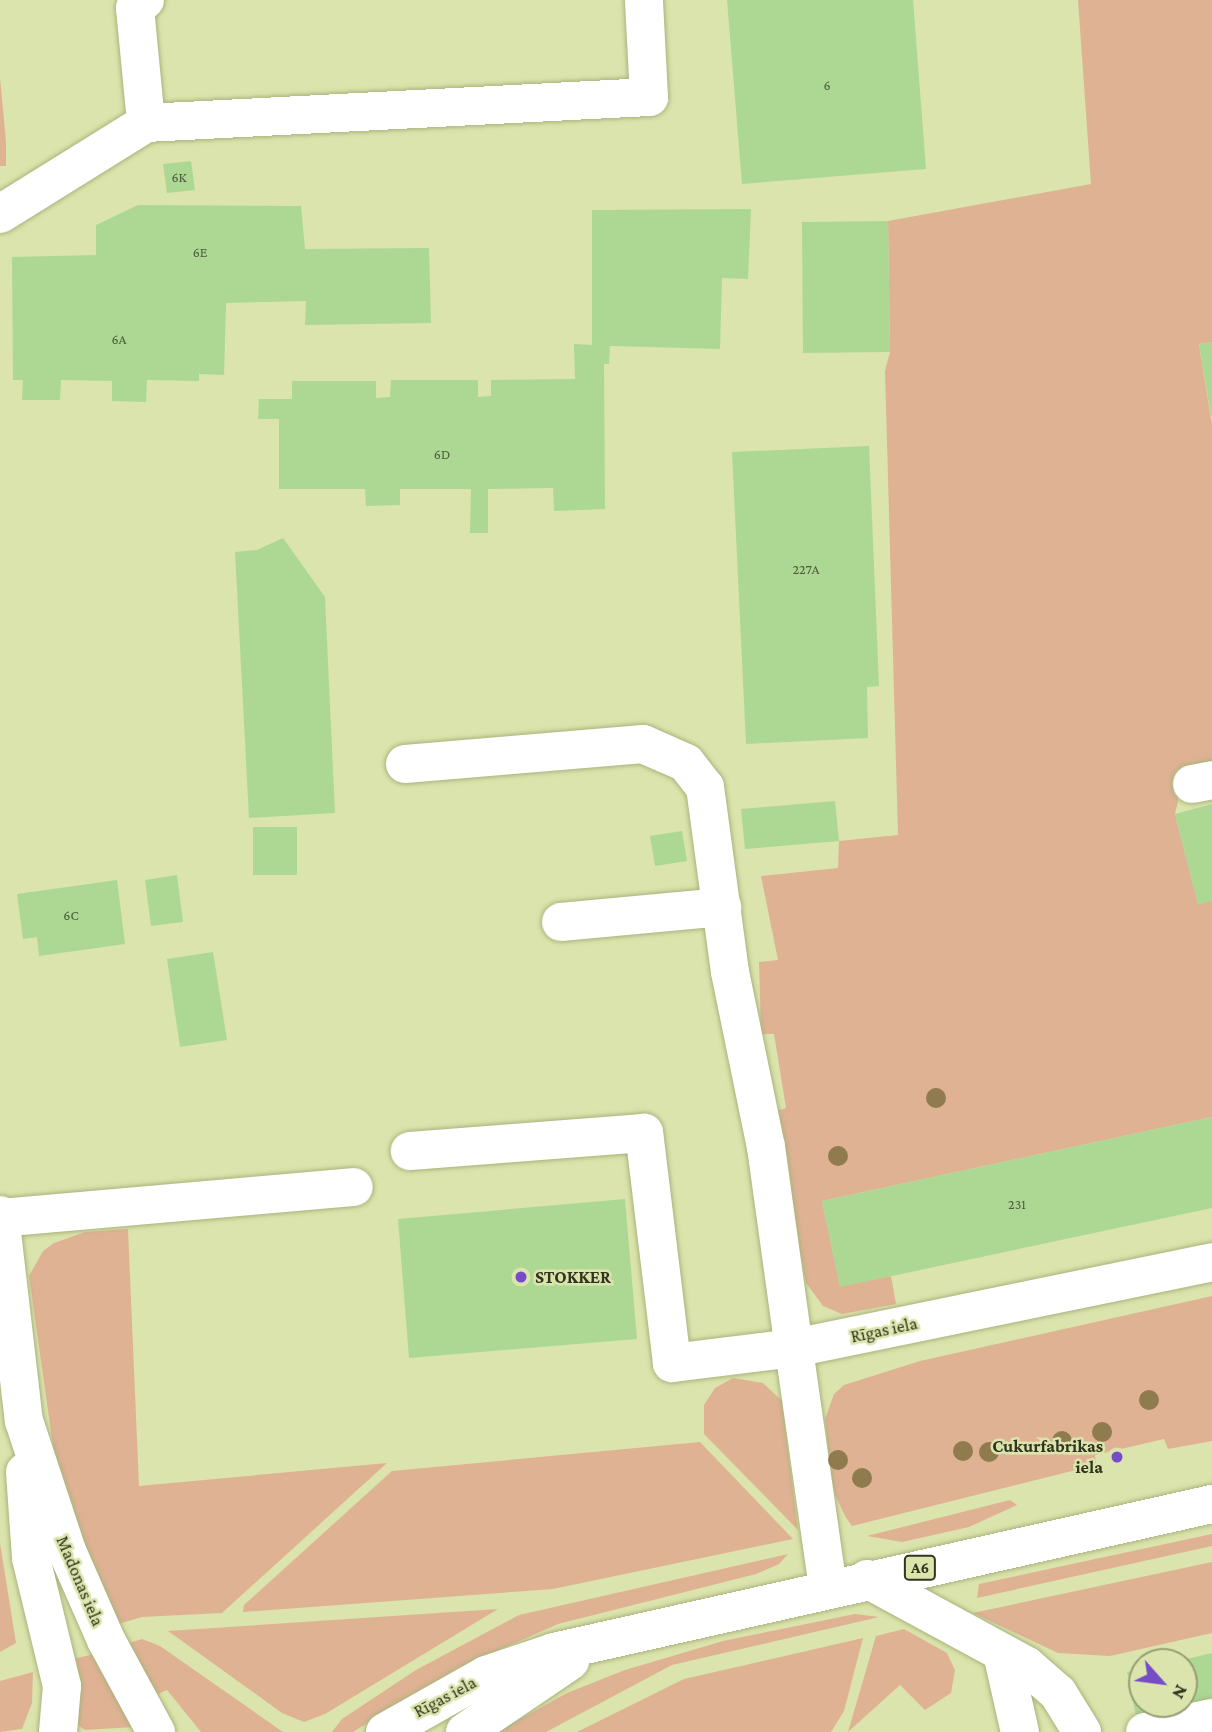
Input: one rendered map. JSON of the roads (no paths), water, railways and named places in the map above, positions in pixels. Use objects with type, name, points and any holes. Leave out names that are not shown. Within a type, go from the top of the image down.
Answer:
[{"type":"main road","points":[[145,0],[135,8],[146,123]]},
{"type":"main road","points":[[0,214],[146,123],[649,97],[644,0]]},
{"type":"main road","points":[[405,764],[643,744],[685,763],[705,787],[722,908],[766,1147],[828,1588]]},
{"type":"main road","points":[[561,922],[722,908]]},
{"type":"main road","name":"Rīgas iela","points":[[410,1151],[645,1133],[672,1363],[794,1348],[1212,1262]]},
{"type":"main road","points":[[0,1216],[354,1187]]},
{"type":"main road","name":"Madonas iela","points":[[0,1216],[24,1421],[31,1558],[62,1686],[58,1732]]},
{"type":"main road","name":"Madonas iela","points":[[24,1421],[72,1564],[106,1640],[156,1732]]},
{"type":"main road","name":"Rīgas iela","points":[[385,1732],[486,1675],[554,1652],[867,1579],[1212,1504]]},
{"type":"main road","points":[[867,1579],[1002,1653],[1058,1693],[1082,1732]]},
{"type":"main road","name":"Rīgas iela","points":[[465,1732],[571,1661],[629,1636]]},
{"type":"main road","points":[[1002,1653],[1020,1732]]},
{"type":"main road","points":[[1145,1732],[1212,1718]]},
{"type":"place","name":"STOKKER","points":[[521,1277]]},
{"type":"place","name":"Cukurfabrikas iela","points":[[1117,1457]]}]
